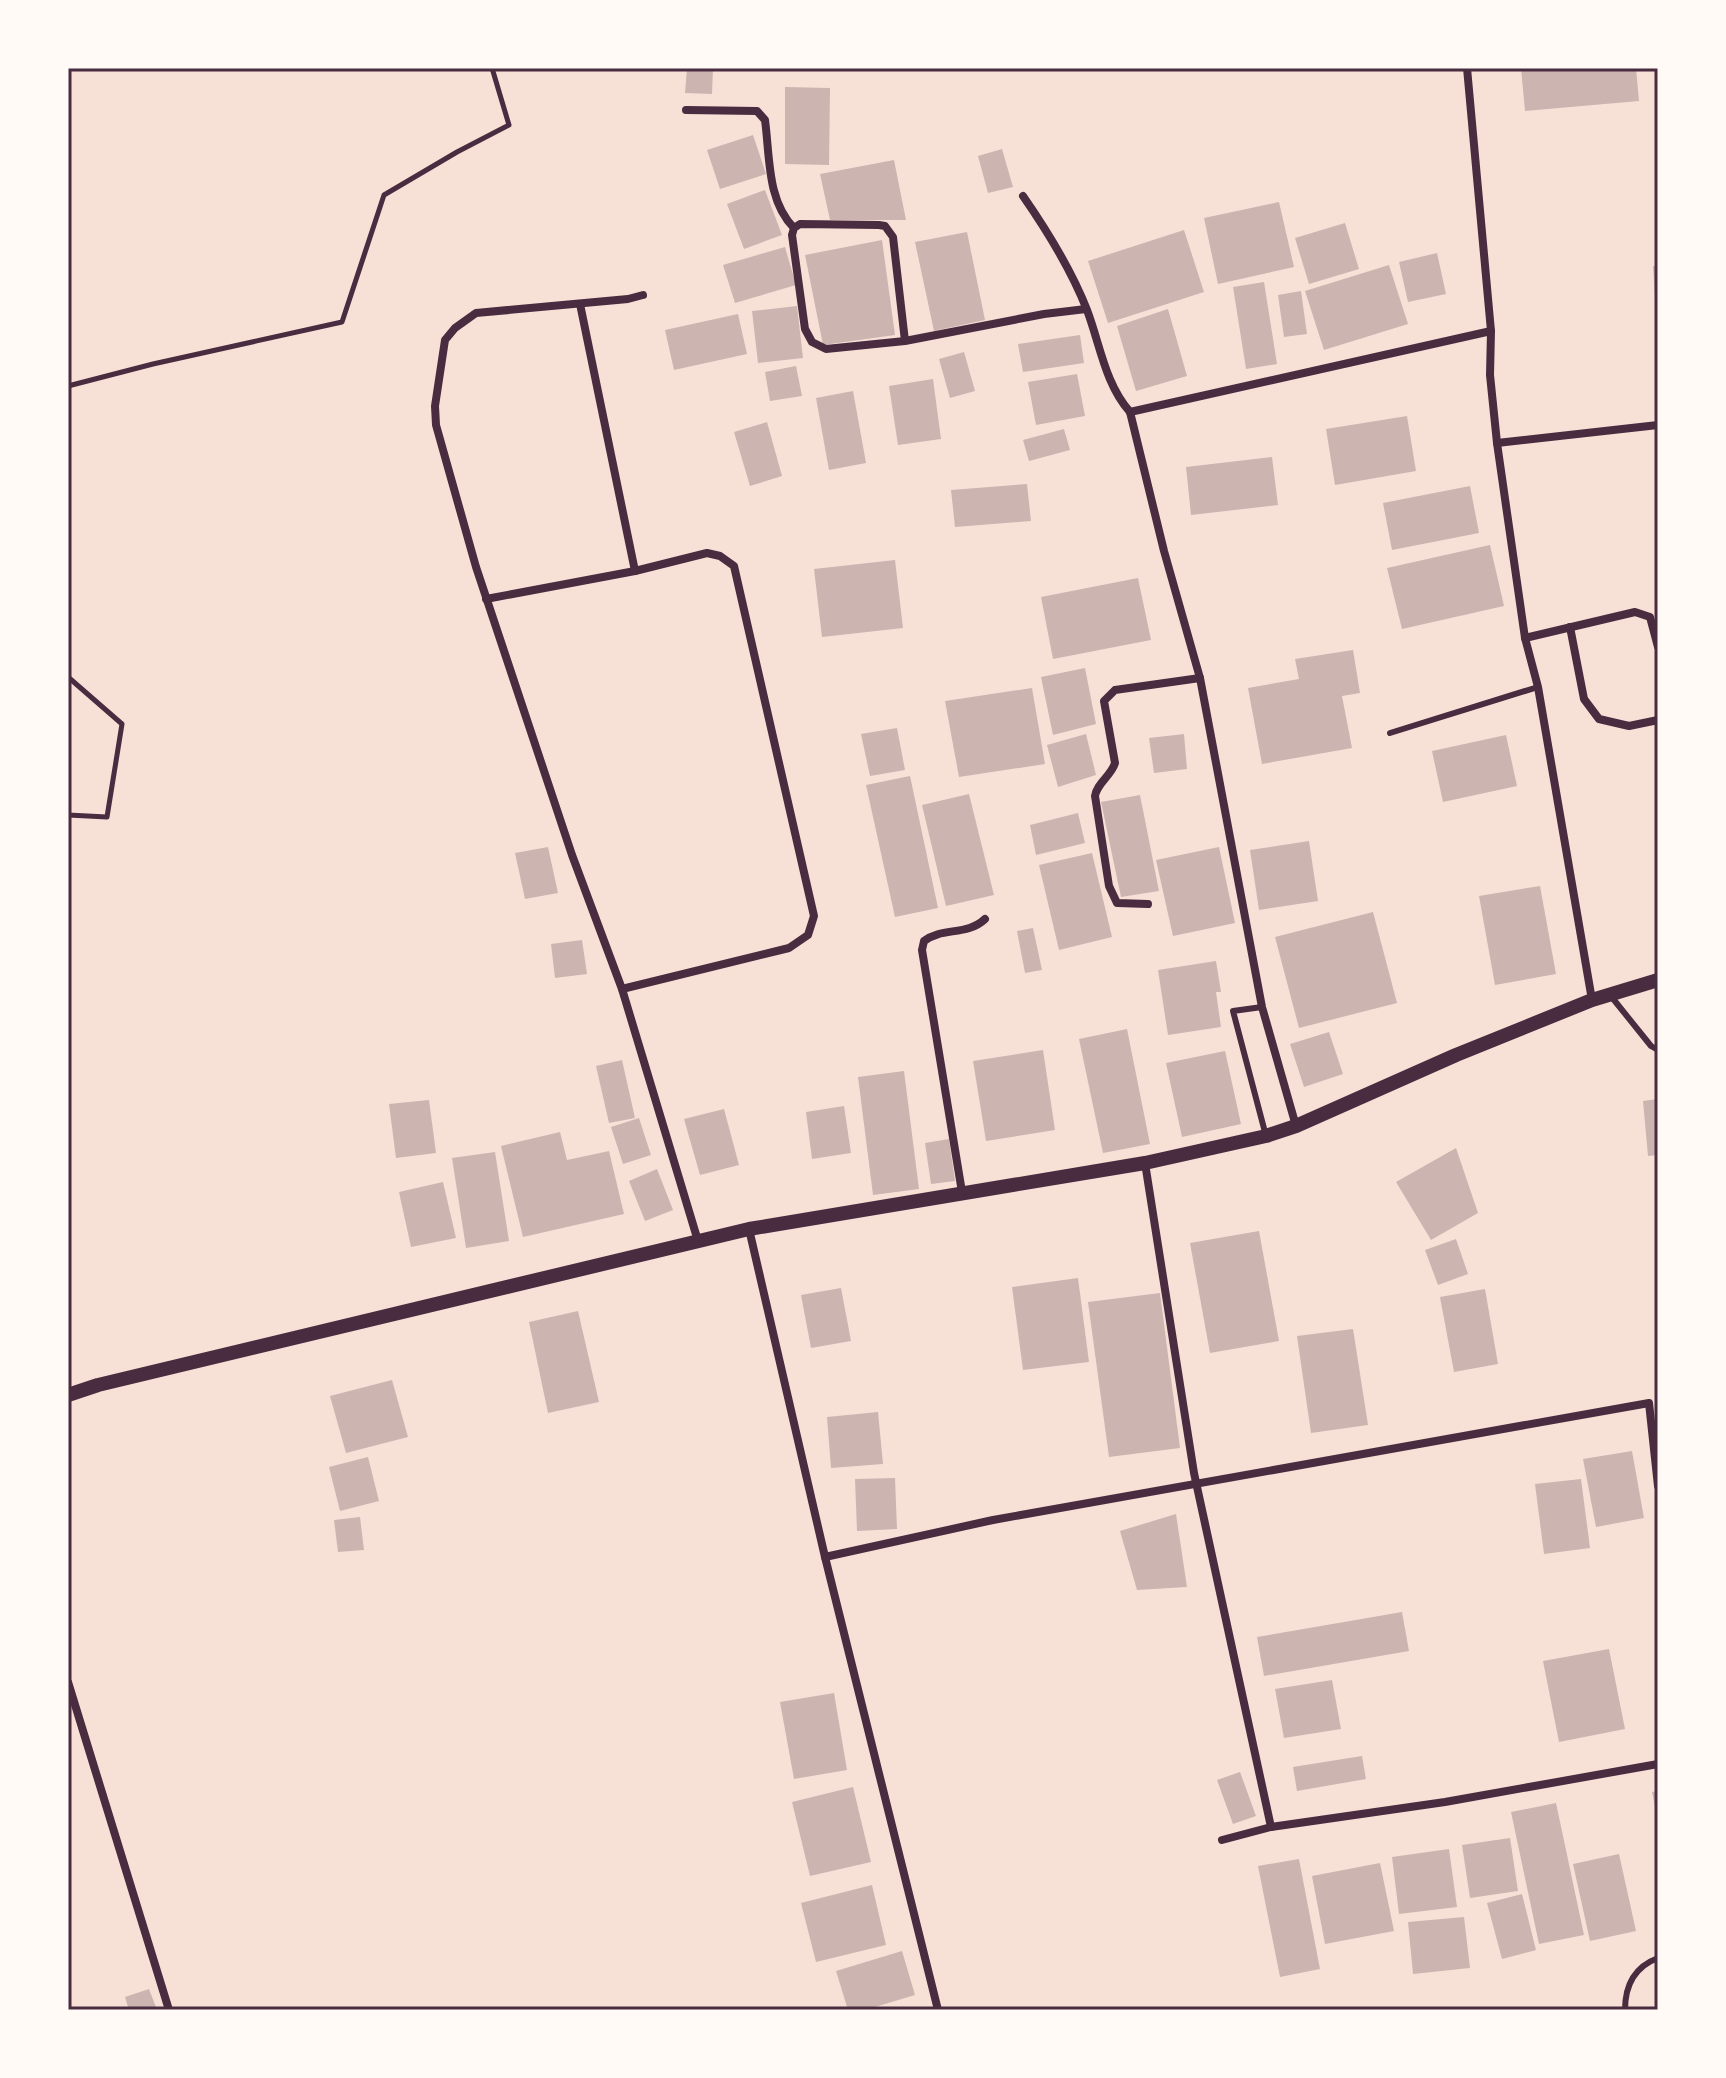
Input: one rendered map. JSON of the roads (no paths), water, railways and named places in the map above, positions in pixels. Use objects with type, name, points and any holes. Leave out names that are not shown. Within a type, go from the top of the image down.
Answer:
[{"type":"street","points":[[1467,68],[1491,331],[1490,375],[1497,443],[1525,638],[1538,687],[1592,1000]]},
{"type":"street","points":[[686,110],[762,113],[775,198],[779,209],[794,228]]},
{"type":"street","points":[[1023,196],[1054,243],[1086,309],[1119,399],[1130,412],[1200,678],[1262,1007],[1296,1126]]},
{"type":"street","points":[[905,341],[893,237],[889,231],[879,225],[800,224],[794,228],[792,235],[805,329],[812,342],[826,349],[905,341],[1086,309]]},
{"type":"street","points":[[643,295],[476,313],[455,328],[445,340],[435,406],[436,425],[486,599],[572,855],[622,989],[698,1241]]},
{"type":"street","points":[[580,304],[635,571]]},
{"type":"street","points":[[1130,412],[1491,331]]},
{"type":"street","points":[[1497,443],[1658,425]]},
{"type":"street","points":[[486,599],[635,571],[707,553],[720,556],[734,566],[814,916],[808,935],[789,948],[622,989]]},
{"type":"street","points":[[1525,638],[1635,612],[1650,617],[1658,647]]},
{"type":"street","points":[[1570,627],[1584,699],[1599,719],[1629,726],[1658,720]]},
{"type":"street","points":[[1148,904],[1117,903],[1109,886],[1095,796],[1095,790],[1113,771],[1115,763],[1104,701],[1115,690],[1200,678]]},
{"type":"street","points":[[962,1192],[922,950],[924,941],[930,936],[971,930],[985,919]]},
{"type":"street","points":[[68,1395],[113,1381],[749,1229],[1145,1163],[1266,1136],[1592,1000],[1658,980]]},
{"type":"street","points":[[1145,1163],[1197,1482],[1271,1827]]},
{"type":"street","points":[[749,1229],[825,1557],[938,2010]]},
{"type":"street","points":[[825,1557],[993,1520],[1649,1403],[1658,1486]]},
{"type":"street","points":[[68,1682],[169,2010]]},
{"type":"street","points":[[1222,1840],[1271,1827],[1445,1802],[1658,1764]]},
{"type":"lane","points":[[1390,733],[1538,687]]},
{"type":"lane","points":[[1610,995],[1630,1022],[1658,1050]]},
{"type":"lane","points":[[1262,1007],[1233,1011],[1266,1136]]},
{"type":"lane","points":[[1625,2010],[1625,1993],[1634,1975],[1658,1958]]}]
